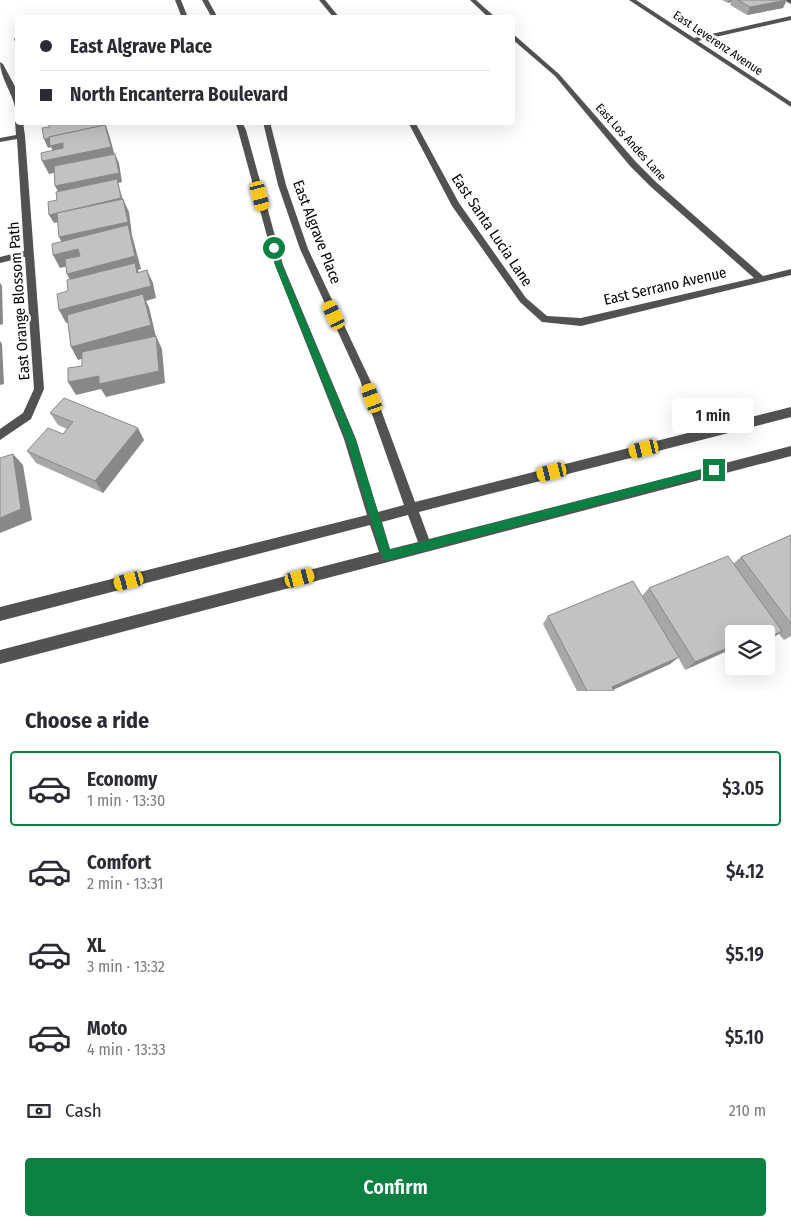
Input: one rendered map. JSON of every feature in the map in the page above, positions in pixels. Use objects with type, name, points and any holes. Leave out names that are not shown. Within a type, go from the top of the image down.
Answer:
[{"type":"street","points":[[178,0],[184,15]]},
{"type":"street","points":[[205,0],[213,15]]},
{"type":"street","points":[[322,0],[334,15]]},
{"type":"street","points":[[473,0],[490,15]]},
{"type":"street","name":"East Leverenz Avenue","points":[[632,0],[791,106]]},
{"type":"street","points":[[787,0],[791,2]]},
{"type":"street","points":[[693,40],[791,18]]},
{"type":"street","name":"East Los Andes Lane","points":[[515,38],[557,75],[633,164],[653,184],[761,279]]},
{"type":"street","points":[[0,64],[15,96]]},
{"type":"street","name":"East Orange Blossom Path","points":[[0,435],[27,416],[39,388],[19,125]]},
{"type":"street","points":[[240,125],[278,265],[350,439],[386,556]]},
{"type":"street","name":"East Algrave Place","points":[[267,125],[282,185],[304,249],[365,380],[425,545]]},
{"type":"street","name":"East Santa Lucia Lane","points":[[413,125],[455,204],[523,300],[545,319]]},
{"type":"street","points":[[0,140],[21,136]]},
{"type":"street","points":[[0,260],[30,253]]},
{"type":"street","name":"East Serrano Avenue","points":[[545,319],[582,322],[791,272]]},
{"type":"street","points":[[0,614],[791,412]]},
{"type":"street","points":[[0,657],[791,450]]},
{"type":"building","points":[[738,0],[787,0],[750,7]]},
{"type":"building","points":[[49,125],[105,125],[44,139],[42,128],[49,127]]},
{"type":"building","points":[[105,125],[111,147],[42,161],[41,153],[63,148],[63,143],[50,146],[49,137]]},
{"type":"building","points":[[115,154],[119,173],[55,186],[54,166]]},
{"type":"building","points":[[117,179],[121,198],[49,215],[48,202],[57,200],[56,192]]},
{"type":"building","points":[[123,199],[128,222],[59,237],[57,213]]},
{"type":"building","points":[[128,225],[135,256],[67,274],[65,259],[80,256],[78,249],[53,255],[52,244]]},
{"type":"building","points":[[135,263],[137,273],[147,270],[151,286],[59,310],[57,294],[68,291],[67,280]]},
{"type":"building","points":[[143,294],[151,325],[71,347],[67,315]]},
{"type":"building","points":[[156,336],[159,371],[99,384],[99,376],[68,382],[68,368],[82,366],[82,352]]},
{"type":"building","points":[[64,398],[138,428],[95,481],[27,451],[48,428],[63,434],[73,422],[50,413]]},
{"type":"building","points":[[13,454],[21,509],[0,518],[0,458]]},
{"type":"building","points":[[791,535],[791,624],[741,557]]},
{"type":"building","points":[[728,556],[782,631],[775,634],[775,625],[725,625],[725,649],[695,662],[649,588]]},
{"type":"building","points":[[633,581],[679,657],[612,687],[614,691],[587,691],[548,616]]},
{"type":"route","points":[[274,248],[278,265],[350,439],[386,556],[714,470]]}]
